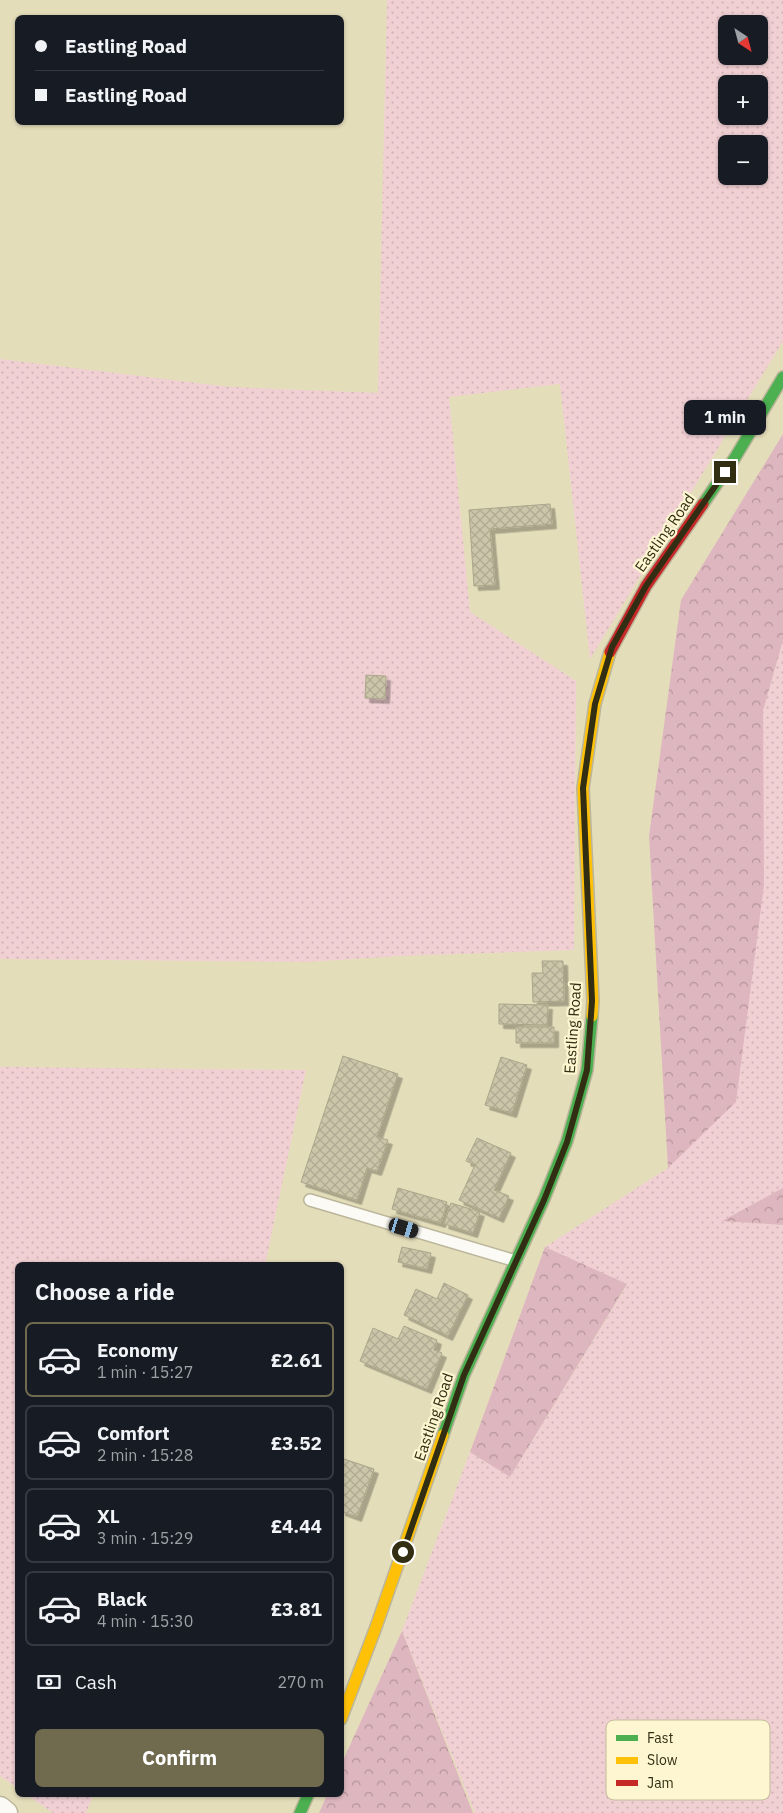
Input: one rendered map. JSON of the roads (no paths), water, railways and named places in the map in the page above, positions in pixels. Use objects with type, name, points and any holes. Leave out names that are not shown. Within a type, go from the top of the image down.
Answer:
[{"type":"street","name":"Eastling Road","points":[[344,1711],[376,1628],[464,1375],[567,1142],[587,1070],[592,1001],[583,788],[595,704],[612,647],[646,586],[736,456],[783,378]]},
{"type":"street","points":[[300,1813],[307,1797]]},
{"type":"street","points":[[0,1808],[6,1813]]},
{"type":"lane","points":[[310,1200],[516,1261]]}]
